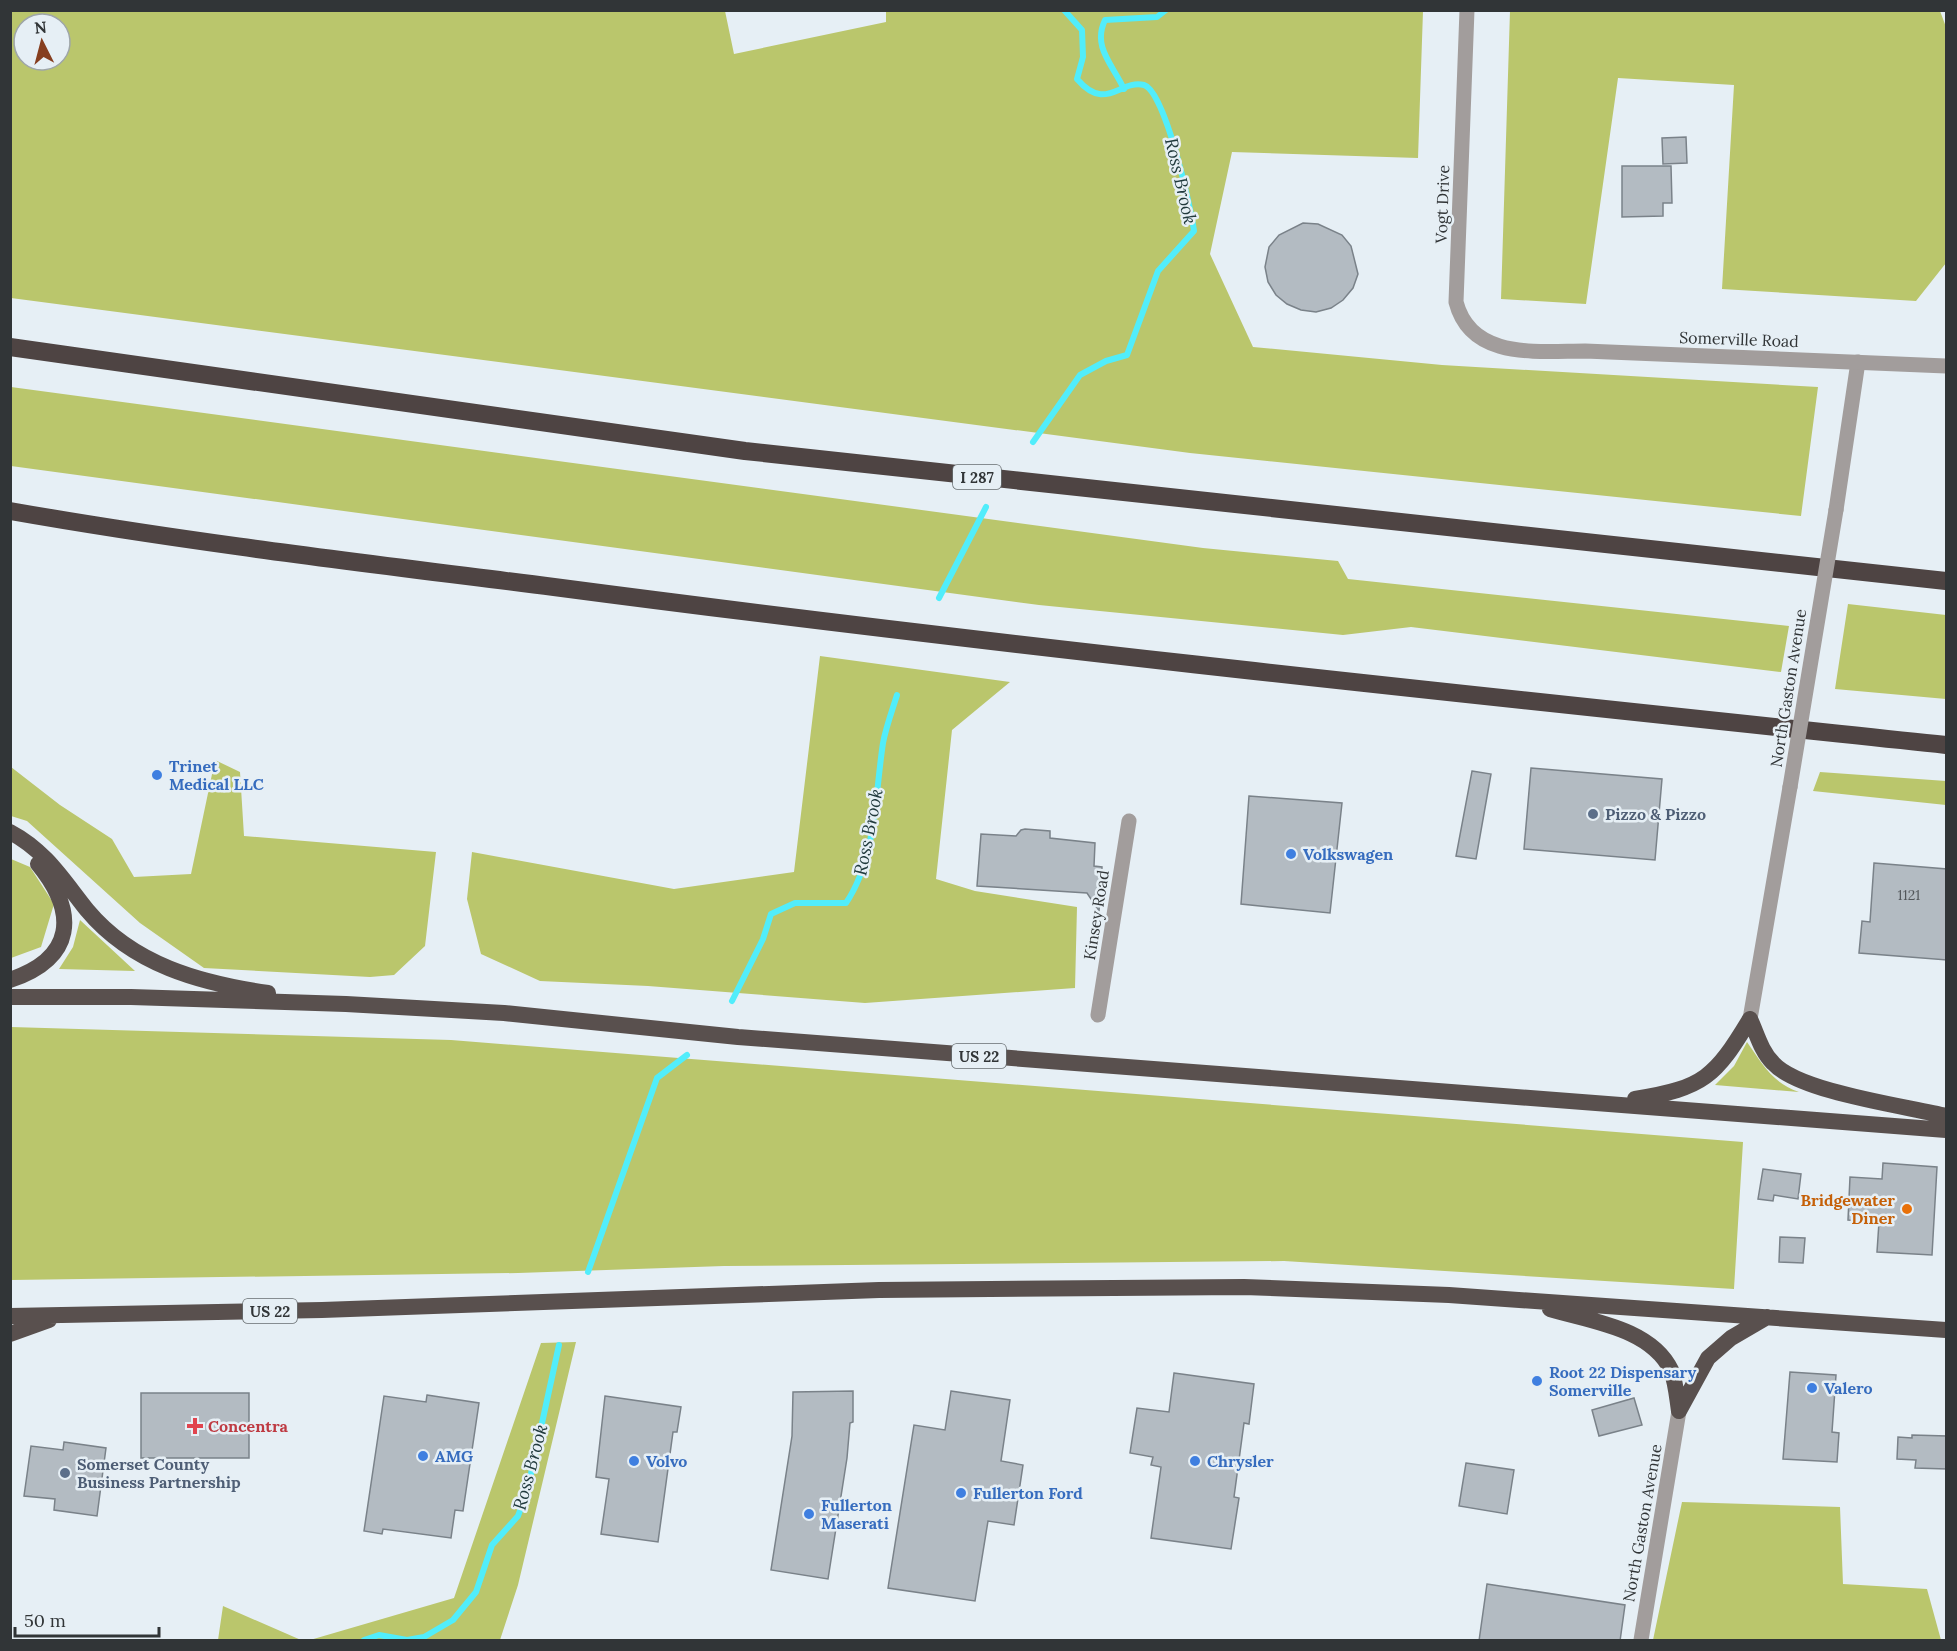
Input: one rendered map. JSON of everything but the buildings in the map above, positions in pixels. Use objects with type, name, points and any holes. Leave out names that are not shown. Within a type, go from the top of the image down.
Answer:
[{"type":"highway","name":"I 287","points":[[10,347],[745,451],[1947,581]]},
{"type":"highway","points":[[10,511],[290,552],[724,609],[1213,667],[1947,745]]},
{"type":"highway","points":[[10,832],[34,846],[52,863],[88,911],[140,956],[183,975],[217,983],[346,1004]]},
{"type":"highway","points":[[10,845],[37,863],[59,895],[65,913],[64,931],[57,949],[26,975],[10,980]]},
{"type":"highway","name":"US 22","points":[[10,997],[131,997],[346,1004],[504,1014],[773,1039],[1947,1130]]},
{"type":"highway","points":[[1606,1103],[1668,1094],[1699,1082],[1727,1057],[1750,1018]]},
{"type":"highway","points":[[1750,1018],[1767,1056],[1788,1076],[1826,1089],[1947,1116]]},
{"type":"highway","name":"US 22","points":[[10,1316],[322,1310],[879,1290],[1244,1287],[1520,1300],[1947,1330]]},
{"type":"highway","points":[[1520,1300],[1621,1330],[1649,1344],[1671,1372],[1679,1411]]},
{"type":"highway","points":[[10,1334],[62,1316]]},
{"type":"highway","points":[[1679,1411],[1708,1358],[1731,1338],[1767,1317]]},
{"type":"street","name":"Vogt Drive","points":[[1467,10],[1456,302],[1460,318],[1480,339],[1500,347],[1530,351]]},
{"type":"street","name":"Somerville Road","points":[[1530,351],[1585,351],[1947,366]]},
{"type":"street","name":"North Gaston Avenue","points":[[1750,1018],[1836,510],[1858,362]]},
{"type":"street","name":"Kinsey Road","points":[[1098,1015],[1129,821]]},
{"type":"street","name":"North Gaston Avenue","points":[[1641,1641],[1679,1411]]},
{"type":"green space","points":[[11,11],[725,11],[734,54],[886,22],[886,11],[1423,11],[1418,158],[1232,152],[1210,254],[1253,347],[1442,365],[1818,387],[1801,516],[1190,453],[11,298]]},
{"type":"green space","points":[[1510,11],[1940,11],[1946,27],[1946,263],[1916,301],[1722,289],[1734,85],[1618,78],[1586,304],[1501,299]]},
{"type":"green space","points":[[11,387],[1203,548],[1338,561],[1348,579],[1789,626],[1781,672],[1411,627],[1343,635],[1039,605],[11,466]]},
{"type":"green space","points":[[1848,604],[1946,615],[1946,699],[1835,689]]},
{"type":"green space","points":[[820,656],[1010,682],[952,730],[936,879],[975,891],[1077,907],[1075,988],[865,1003],[648,986],[540,981],[481,954],[467,899],[472,852],[674,889],[794,872]]},
{"type":"green space","points":[[215,760],[240,772],[244,836],[436,852],[425,946],[394,975],[370,977],[204,968],[140,923],[27,821],[11,816],[11,767],[60,805],[112,839],[134,877],[191,874]]},
{"type":"green space","points":[[1820,772],[1946,781],[1946,805],[1813,791]]},
{"type":"green space","points":[[11,859],[30,867],[54,904],[41,947],[11,958]]},
{"type":"green space","points":[[80,920],[135,971],[59,969],[73,947]]},
{"type":"green space","points":[[11,1027],[451,1040],[1743,1142],[1734,1289],[1284,1261],[724,1266],[518,1273],[11,1280]]},
{"type":"green space","points":[[1747,1042],[1775,1078],[1799,1092],[1715,1085],[1734,1066]]},
{"type":"green space","points":[[576,1342],[518,1585],[500,1640],[310,1640],[454,1598],[541,1343]]},
{"type":"green space","points":[[1682,1502],[1840,1507],[1843,1584],[1927,1589],[1941,1640],[1653,1640]]},
{"type":"green space","points":[[223,1606],[301,1640],[218,1640]]},
{"type":"waterway","name":"Ross Brook","points":[[1033,442],[1080,375],[1106,361],[1127,355],[1158,271],[1194,231],[1176,152],[1160,107],[1152,92],[1144,85],[1135,84],[1105,94],[1087,89],[1077,79],[1083,57],[1082,30],[1064,10]]},
{"type":"waterway","points":[[1124,89],[1102,47],[1101,39],[1105,20],[1157,17],[1166,10]]},
{"type":"waterway","name":"Ross Brook","points":[[939,598],[986,507]]},
{"type":"waterway","name":"Ross Brook","points":[[732,1001],[763,939],[771,914],[795,903],[846,903],[856,886],[869,847],[883,743],[897,695]]},
{"type":"waterway","name":"Ross Brook","points":[[588,1272],[657,1078],[687,1055]]},
{"type":"waterway","name":"Ross Brook","points":[[364,1640],[379,1635],[407,1640],[424,1637],[453,1620],[476,1592],[492,1545],[518,1516],[527,1492],[559,1345]]},
{"type":"place","name":"Trinet Medical LLC","points":[[157,775]]},
{"type":"place","name":"Pizzo & Pizzo","points":[[1593,814]]},
{"type":"place","name":"Volkswagen","points":[[1291,854]]},
{"type":"place","name":"Bridgewater Diner","points":[[1907,1209]]},
{"type":"place","name":"Root 22 Dispensary Somerville","points":[[1537,1381]]},
{"type":"place","name":"Valero","points":[[1812,1388]]},
{"type":"place","name":"Concentra","points":[[195,1426]]},
{"type":"place","name":"AMG","points":[[423,1456]]},
{"type":"place","name":"Volvo","points":[[634,1461]]},
{"type":"place","name":"Chrysler","points":[[1195,1461]]},
{"type":"place","name":"Somerset County Business Partnership","points":[[65,1473]]},
{"type":"place","name":"Fullerton Ford","points":[[961,1493]]},
{"type":"place","name":"Fullerton Maserati","points":[[809,1514]]}]
